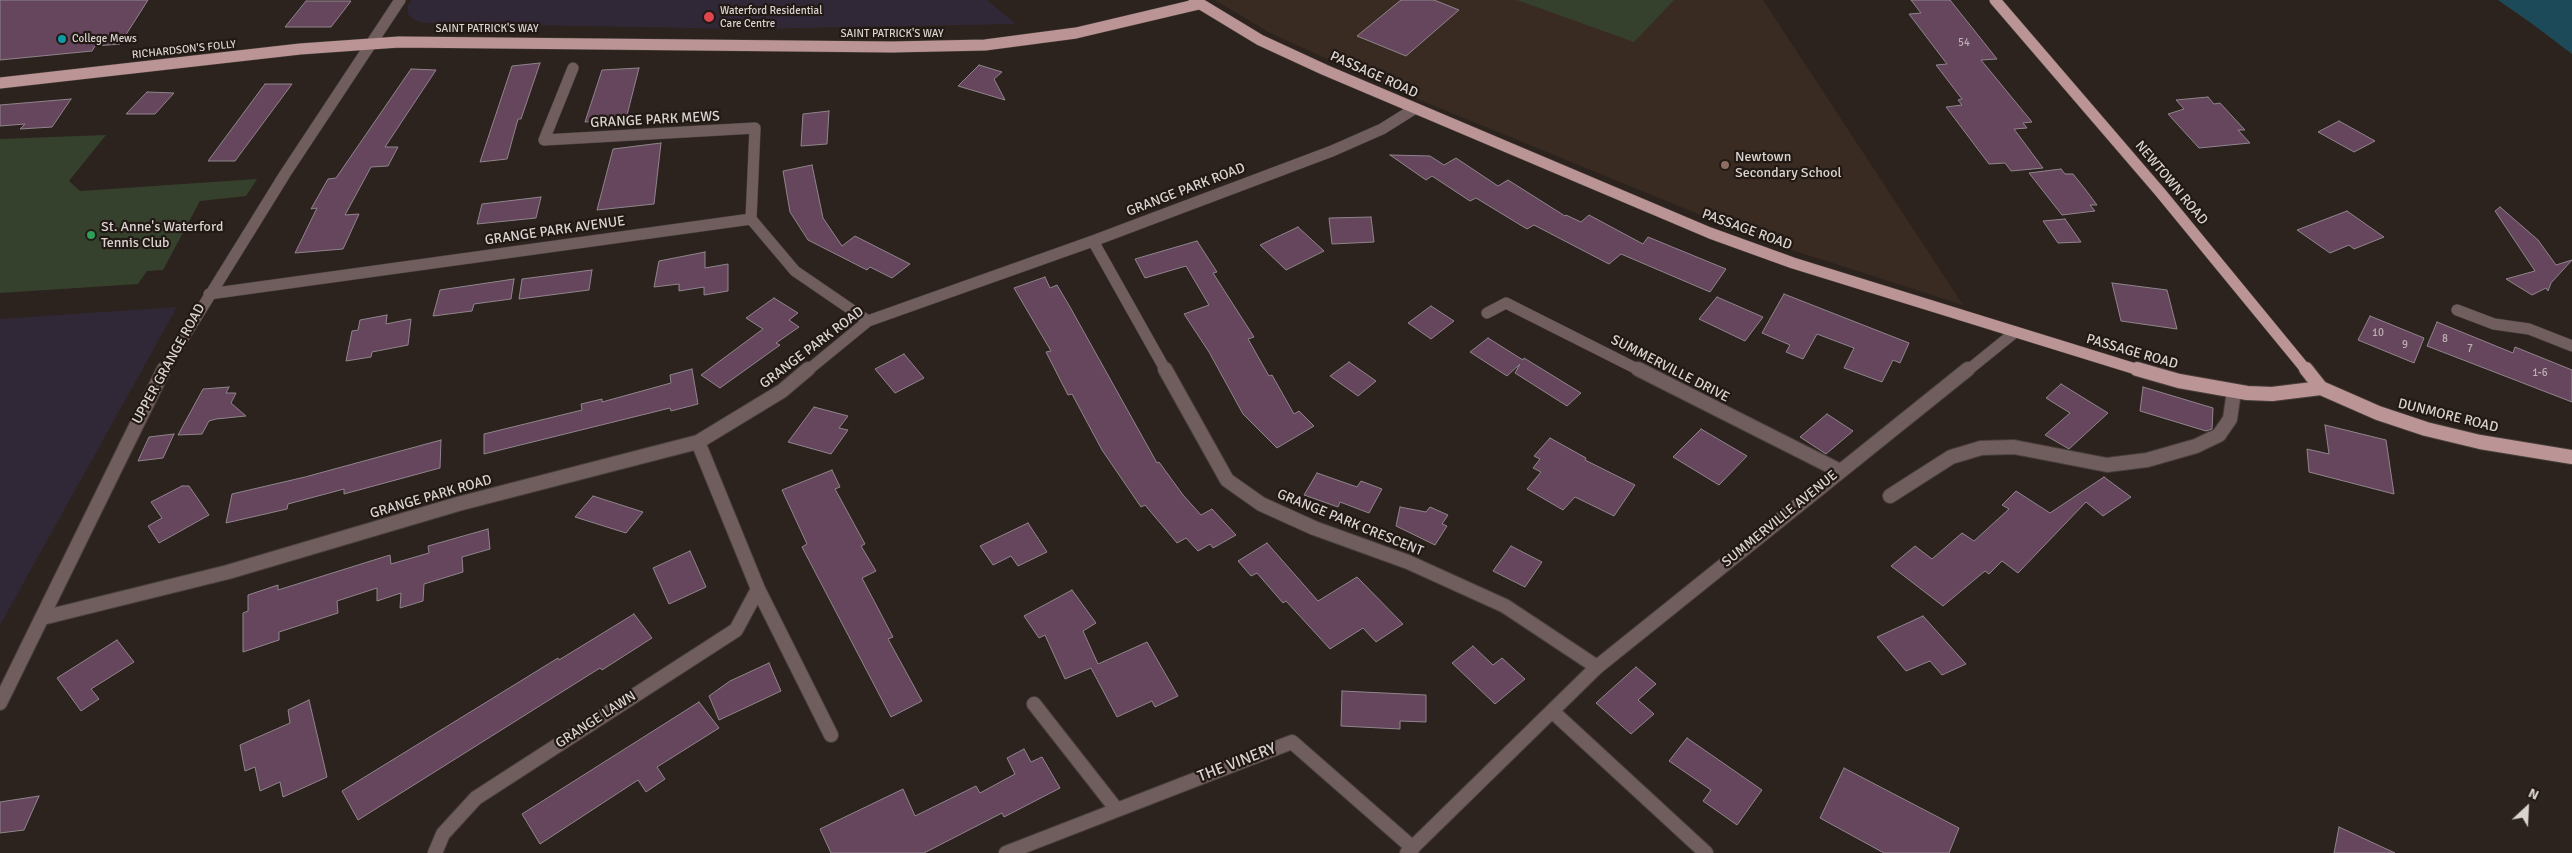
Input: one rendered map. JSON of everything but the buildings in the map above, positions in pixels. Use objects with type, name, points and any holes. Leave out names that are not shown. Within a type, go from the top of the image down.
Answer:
[{"type":"main road","name":"NEWTOWN ROAD","points":[[1995,0],[2160,192],[2321,388]]},
{"type":"main road","name":"SAINT PATRICK'S WAY","points":[[370,44],[472,41],[892,47],[985,45],[1076,33],[1196,2]]},
{"type":"main road","name":"PASSAGE ROAD","points":[[1196,2],[1260,40],[1414,109],[1739,244],[2014,333],[2140,371],[2234,391],[2272,394],[2321,388]]},
{"type":"main road","name":"RICHARDSON'S FOLLY","points":[[0,83],[370,44]]},
{"type":"main road","name":"DUNMORE ROAD","points":[[2321,388],[2378,413],[2426,429],[2480,442],[2572,457]]},
{"type":"street","name":"UPPER GRANGE ROAD","points":[[0,703],[154,387],[209,294],[400,0]]},
{"type":"street","name":"GRANGE PARK MEWS","points":[[572,68],[544,140],[755,128],[751,219]]},
{"type":"street","name":"GRANGE PARK ROAD","points":[[42,618],[228,572],[458,504],[698,442],[782,391],[868,321],[1094,241],[1362,139],[1414,109]]},
{"type":"street","name":"GRANGE PARK AVENUE","points":[[209,294],[751,219]]},
{"type":"street","points":[[751,219],[795,271],[868,321]]},
{"type":"street","name":"GRANGE PARK CRESCENT","points":[[1094,241],[1227,480],[1261,504],[1314,528],[1408,562],[1504,606],[1597,667]]},
{"type":"street","name":"SUMMERVILLE DRIVE","points":[[1487,313],[1506,303],[1840,471]]},
{"type":"street","points":[[2457,310],[2494,324],[2529,329],[2572,346]]},
{"type":"street","name":"SUMMERVILLE AVENUE","points":[[1410,850],[1597,667],[2014,333]]},
{"type":"street","points":[[1890,496],[1951,457],[1981,448],[2014,447],[2107,464],[2147,460],[2196,446],[2220,435],[2230,420],[2234,391]]},
{"type":"street","points":[[698,442],[758,589],[831,735]]},
{"type":"street","name":"GRANGE LAWN","points":[[435,853],[443,834],[476,798],[736,630],[758,589]]},
{"type":"street","points":[[1034,704],[1117,810]]},
{"type":"street","points":[[1552,711],[1706,853]]},
{"type":"street","name":"THE VINERY","points":[[1006,853],[1292,742],[1410,850]]},
{"type":"shaded area","name":"Waterford Residential Care Centre","points":[[412,0],[987,0],[1016,24],[745,29],[425,23],[414,20],[408,14],[408,5]]},
{"type":"shaded area","name":"Newtown Secondary School","points":[[1215,0],[1763,0],[1963,305],[1764,241],[1393,89],[1270,33]]},
{"type":"shaded area","points":[[177,307],[0,625],[0,319]]},
{"type":"green space","points":[[1517,0],[1674,0],[1634,42]]},
{"type":"green space","name":"St. Anne's Waterford Tennis Club","points":[[106,135],[69,181],[80,191],[257,179],[246,196],[200,201],[163,270],[147,271],[138,284],[0,293],[0,139]]},
{"type":"water","points":[[2498,0],[2572,0],[2572,54],[2531,23]]},
{"type":"place","name":"Waterford Residential Care Centre","points":[[709,17]]},
{"type":"place","name":"College Mews","points":[[62,39]]},
{"type":"place","name":"Newtown Secondary School","points":[[1725,165]]},
{"type":"place","name":"St. Anne's Waterford Tennis Club","points":[[91,235]]}]
